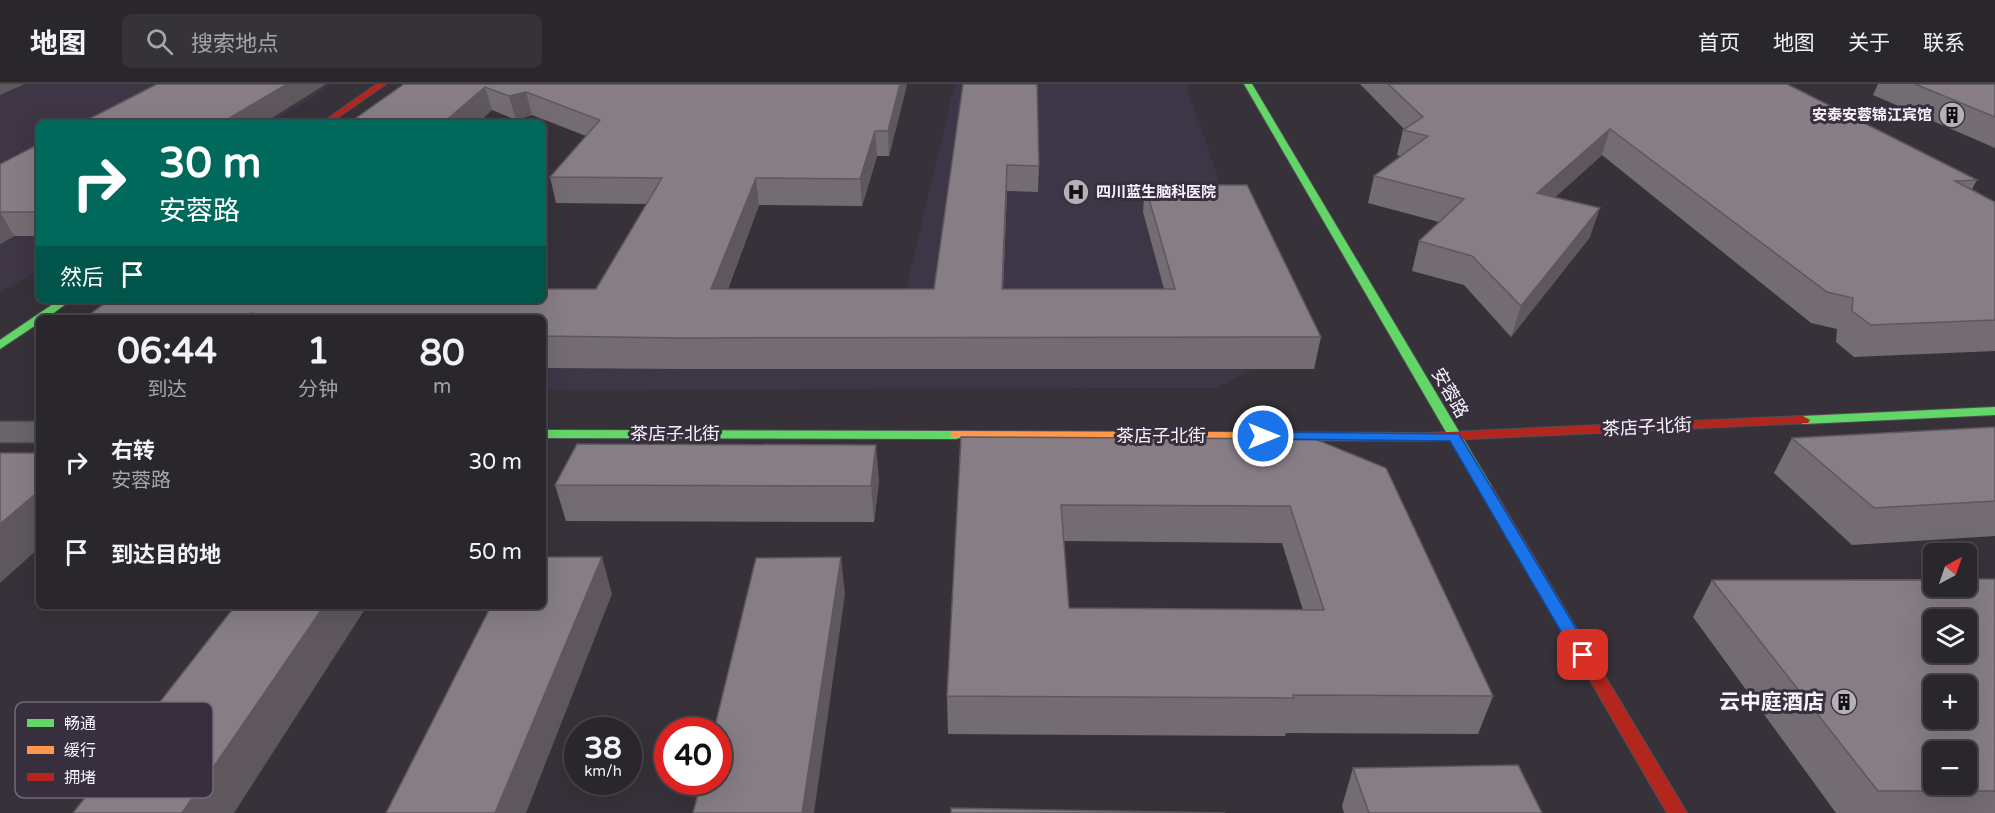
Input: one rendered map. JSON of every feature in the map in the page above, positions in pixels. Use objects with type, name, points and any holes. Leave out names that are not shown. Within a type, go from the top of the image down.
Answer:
[{"type":"street","points":[[329,120],[382,84]]},
{"type":"street","name":"安蓉路","points":[[1248,84],[1677,813]]},
{"type":"street","points":[[44,315],[62,303]]},
{"type":"street","points":[[0,345],[36,320]]},
{"type":"street","name":"茶店子北街","points":[[546,434],[1454,437],[1995,411]]},
{"type":"street","points":[[0,432],[36,432]]},
{"type":"shaded area","points":[[0,84],[333,84],[276,120],[36,120],[36,271],[0,293]]},
{"type":"shaded area","name":"四川蓝生脑科医院","points":[[955,84],[1186,84],[1278,356],[1217,388],[546,390],[546,315],[437,315],[447,303],[546,302],[901,310]]},
{"type":"building","points":[[157,84],[287,84],[226,120],[87,120]]},
{"type":"building","points":[[404,84],[900,84],[888,131],[875,131],[860,179],[756,178],[711,289],[934,289],[963,84],[1037,84],[1039,166],[1007,165],[1002,289],[1175,289],[1145,185],[1247,185],[1321,337],[546,336],[546,315],[255,315],[253,313],[250,315],[89,315],[105,303],[546,303],[546,289],[596,289],[662,178],[550,177],[600,120],[526,92],[509,96],[485,87],[446,120],[353,120]]},
{"type":"building","points":[[1388,84],[1787,84],[1977,180],[1955,181],[1995,202],[1995,320],[1871,325],[1852,311],[1853,298],[1827,292],[1610,129],[1537,193],[1600,208],[1521,306],[1472,256],[1419,241],[1464,199],[1374,176],[1428,136],[1403,130],[1423,117]]},
{"type":"building","points":[[1915,84],[1995,84],[1995,117]]},
{"type":"building","points":[[36,146],[36,212],[0,212],[0,164]]},
{"type":"building","points":[[1995,427],[1995,501],[1874,508],[1792,438]]},
{"type":"building","points":[[961,437],[1315,439],[1386,468],[1493,696],[1293,695],[1294,698],[947,696]],"holes":[[[1061,505],[1290,506],[1324,610],[1069,608]]]},
{"type":"building","points":[[577,444],[876,445],[871,486],[555,485]]},
{"type":"building","points":[[0,453],[36,453],[36,494],[0,524]]},
{"type":"building","points":[[546,557],[602,557],[495,813],[386,813],[489,609],[546,609]]},
{"type":"building","points":[[841,557],[802,813],[693,813],[698,795],[732,795],[732,717],[717,717],[756,558]]},
{"type":"building","points":[[1977,579],[1995,579],[1995,791],[1977,791],[1977,741],[1923,741],[1923,791],[1878,791],[1712,580],[1923,580],[1923,597],[1977,597]]},
{"type":"building","points":[[233,609],[322,609],[213,768],[213,702],[160,702]]},
{"type":"building","points":[[1518,765],[1542,813],[1369,813],[1353,768]]},
{"type":"building","points":[[85,798],[192,798],[182,813],[73,813]]},
{"type":"building","points":[[951,808],[1225,813],[951,813]]},
{"type":"traffic: fast","points":[[1248,84],[1485,487]]},
{"type":"traffic: fast","points":[[44,315],[62,303]]},
{"type":"traffic: fast","points":[[0,345],[36,320]]},
{"type":"traffic: fast","points":[[1803,420],[1995,411]]},
{"type":"traffic: fast","points":[[546,434],[957,435]]},
{"type":"traffic: slow","points":[[957,435],[1427,437]]},
{"type":"traffic: jam","points":[[329,120],[382,84]]},
{"type":"traffic: jam","points":[[1427,437],[1803,420]]},
{"type":"traffic: jam","points":[[1485,487],[1677,813]]},
{"type":"place","name":"安泰安蓉锦江宾馆","points":[[1952,115]]},
{"type":"place","name":"四川蓝生脑科医院","points":[[1076,192]]},
{"type":"place","name":"云中庭酒店","points":[[1844,702]]},
{"type":"route","points":[[1263,436],[1454,437],[1583,655]]}]
